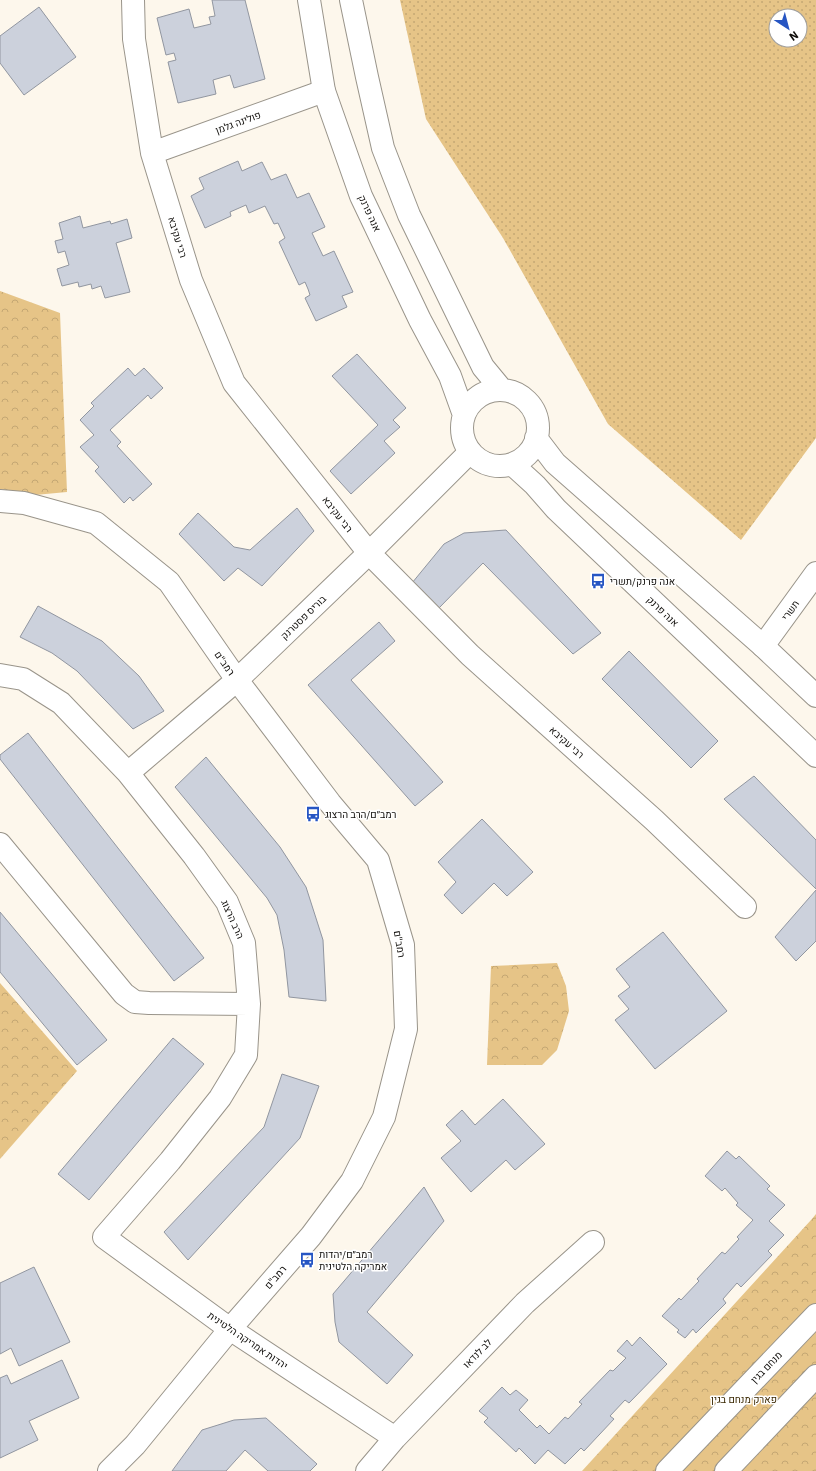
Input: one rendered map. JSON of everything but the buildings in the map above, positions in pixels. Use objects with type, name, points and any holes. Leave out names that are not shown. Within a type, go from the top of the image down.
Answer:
[{"type":"street","name":"רבי עקיבא","points":[[133,0],[134,39],[152,153],[191,280],[234,383],[369,553],[470,655],[654,820],[745,907]]},
{"type":"street","name":"אנה פרנק","points":[[309,0],[324,91],[361,196],[420,320],[450,376],[464,415]]},
{"type":"street","points":[[351,0],[366,77],[383,148],[409,215],[483,367],[502,390]]},
{"type":"street","name":"פולינה גלמן","points":[[152,153],[324,91]]},
{"type":"street","points":[[502,390],[513,392],[531,406],[536,416],[538,427],[536,438],[531,449],[523,458],[512,464],[501,466],[489,465],[479,460],[470,452],[465,444],[462,434],[462,424],[464,415],[470,404],[479,397],[490,392],[502,390]]},
{"type":"street","points":[[536,438],[556,463],[763,646],[816,696]]},
{"type":"street","name":"בוריס פסטרנק","points":[[128,773],[237,680],[369,553],[470,452]]},
{"type":"street","name":"אנה פרנק","points":[[512,464],[535,485],[556,509],[816,756]]},
{"type":"street","name":"רמב\"ם","points":[[0,501],[24,503],[96,523],[168,582],[237,680],[330,803],[378,860],[403,945],[407,1012],[406,1029],[384,1117],[352,1181],[311,1236],[230,1329],[135,1445],[109,1471]]},
{"type":"street","name":"תשרי","points":[[763,646],[816,573]]},
{"type":"street","name":"הרב הרצוג","points":[[0,675],[23,678],[61,703],[128,773],[194,856],[227,902],[244,943],[249,1004],[246,1055],[220,1098],[170,1161],[104,1237]]},
{"type":"street","points":[[0,844],[124,994],[135,1002],[249,1004]]},
{"type":"street","name":"יהדות אמריקה הלטינית","points":[[104,1237],[230,1329],[395,1438]]},
{"type":"street","name":"לב לנדאו","points":[[367,1471],[395,1438],[525,1303],[593,1242]]},
{"type":"street","name":"מנחם בגין","points":[[667,1471],[816,1315]]},
{"type":"street","points":[[726,1471],[816,1376]]},
{"type":"green space","points":[[400,0],[816,0],[816,438],[741,540],[608,424],[503,238],[426,119]]},
{"type":"green space","points":[[0,291],[60,313],[67,492],[35,495],[0,489]]},
{"type":"green space","points":[[557,963],[566,986],[569,1011],[557,1050],[542,1065],[487,1065],[491,966]]},
{"type":"green space","points":[[0,983],[77,1071],[0,1159]]},
{"type":"green space","name":"פארק מנחם בגין","points":[[816,1214],[816,1471],[582,1471],[811,1220]]},
{"type":"place","name":"אנה פרנק/תשרי","points":[[598,581]]},
{"type":"place","name":"רמב״ם/הרב הרצוג","points":[[313,814]]},
{"type":"place","name":"רמב״ם/יהדות אמריקה הלטינית","points":[[307,1260]]}]
